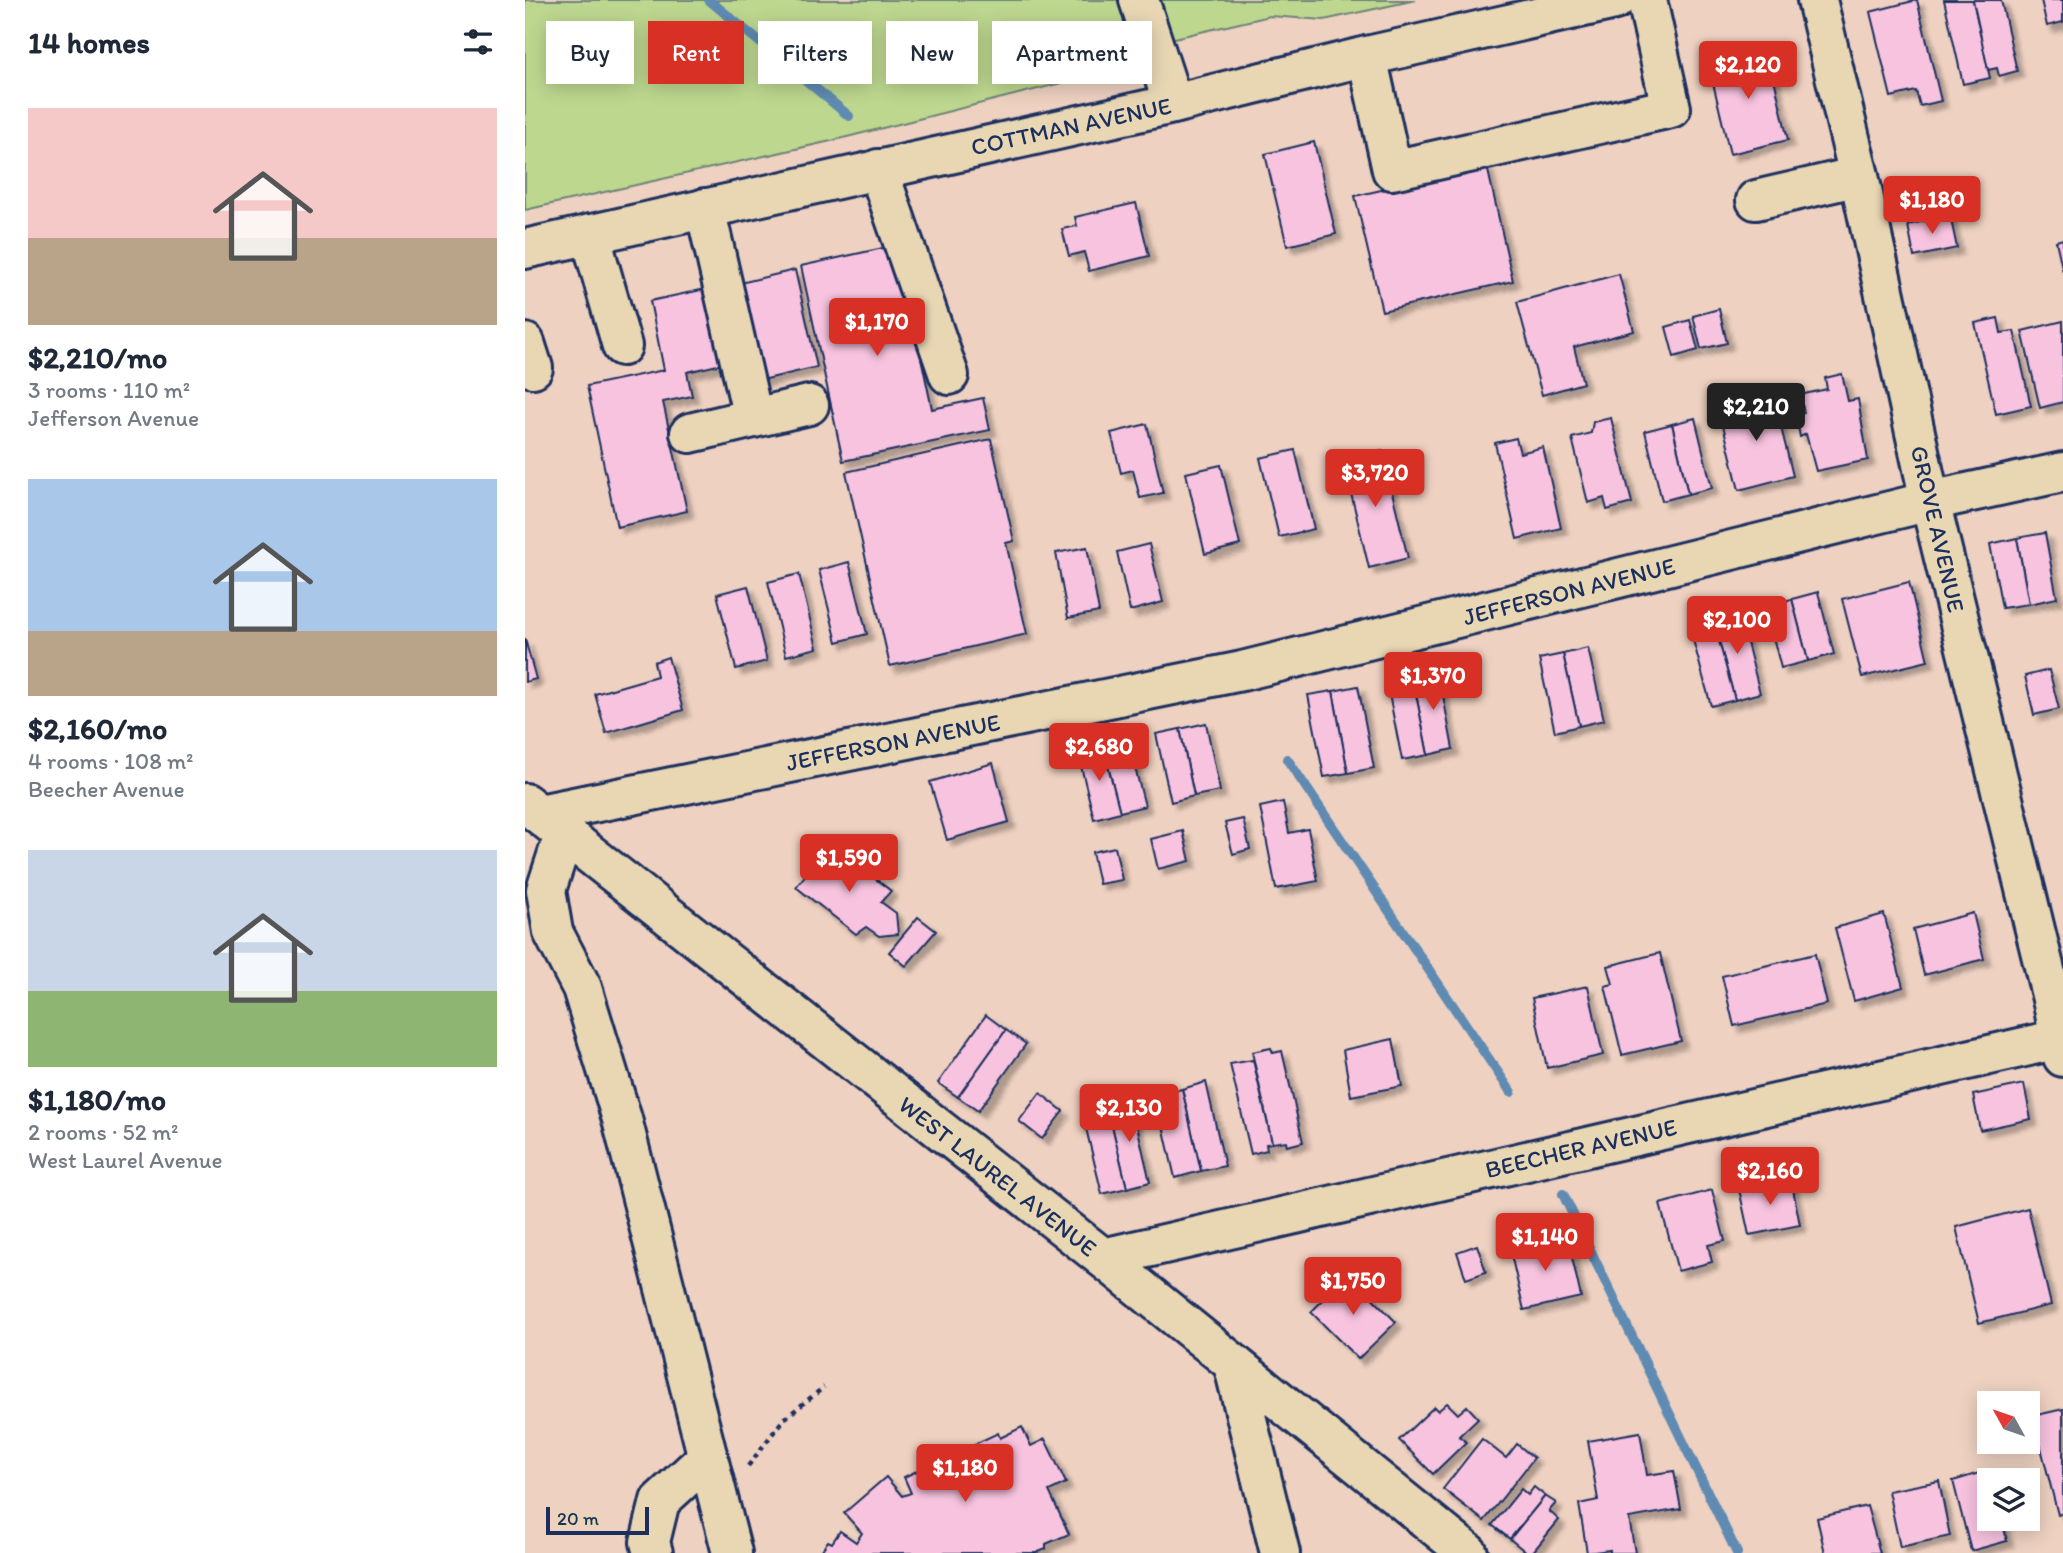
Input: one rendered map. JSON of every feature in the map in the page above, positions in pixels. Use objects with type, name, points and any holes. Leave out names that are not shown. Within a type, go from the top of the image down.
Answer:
[{"type":"street","points":[[1139,0],[1173,104]]},
{"type":"street","name":"COTTMAN AVENUE","points":[[525,248],[1173,104],[1367,56],[1615,0]]},
{"type":"street","points":[[1367,56],[1392,170],[1671,108],[1647,0]]},
{"type":"street","name":"GROVE AVENUE","points":[[1817,0],[1859,176],[1930,501],[2060,1025]]},
{"type":"street","points":[[878,169],[949,375]]},
{"type":"street","points":[[1756,200],[1859,176]]},
{"type":"street","points":[[705,208],[753,418]]},
{"type":"street","points":[[590,234],[622,346]]},
{"type":"street","points":[[690,433],[809,405]]},
{"type":"street","name":"JEFFERSON AVENUE","points":[[543,817],[1242,671],[1930,501],[2063,472]]},
{"type":"street","points":[[543,817],[546,890],[553,932],[582,988],[622,1119],[732,1553]]},
{"type":"street","name":"WEST LAUREL AVENUE","points":[[543,817],[1103,1258],[1468,1553]]},
{"type":"street","name":"BEECHER AVENUE","points":[[1103,1258],[2060,1025]]},
{"type":"street","points":[[1233,1363],[1280,1553]]},
{"type":"street","points":[[653,1553],[650,1542],[660,1501],[708,1457]]},
{"type":"path","points":[[719,1503],[783,1420],[824,1387]]},
{"type":"green space","points":[[525,0],[1416,0],[1324,20],[1270,16],[1152,43],[1152,21],[992,21],[992,84],[1058,84],[831,141],[525,210]]},
{"type":"building","points":[[1917,0],[1941,101],[1920,106],[1916,91],[1891,97],[1870,12]]},
{"type":"building","points":[[1944,0],[1973,0],[1990,78],[1963,84]]},
{"type":"building","points":[[1973,0],[2001,0],[2017,71],[1999,76],[1997,68],[1988,70]]},
{"type":"building","points":[[2041,0],[2063,0],[2063,22],[2047,26]]},
{"type":"building","points":[[1767,48],[1788,140],[1730,154],[1708,62]]},
{"type":"building","points":[[1314,142],[1336,234],[1287,246],[1265,154]]},
{"type":"building","points":[[1487,166],[1513,281],[1382,311],[1355,196]]},
{"type":"building","points":[[1136,203],[1149,256],[1089,271],[1084,252],[1069,256],[1062,229],[1077,226],[1075,217]]},
{"type":"building","points":[[1950,215],[1957,248],[1914,257],[1908,225]]},
{"type":"building","points":[[2063,239],[2063,272],[2056,241]]},
{"type":"building","points":[[897,245],[932,409],[983,398],[990,430],[843,461],[801,266]]},
{"type":"building","points":[[795,270],[817,367],[758,381],[736,284]]},
{"type":"building","points":[[1619,274],[1634,331],[1574,347],[1583,383],[1542,395],[1517,302]]},
{"type":"building","points":[[715,287],[731,362],[687,372],[692,396],[663,402],[687,511],[617,527],[587,386],[664,370],[650,301]]},
{"type":"building","points":[[1719,309],[1727,343],[1701,349],[1693,316]]},
{"type":"building","points":[[1998,318],[2001,333],[2014,331],[2031,406],[1996,414],[1975,323]]},
{"type":"building","points":[[1690,320],[1698,350],[1674,357],[1666,327]]},
{"type":"building","points":[[2063,321],[2063,402],[2040,408],[2022,331]]},
{"type":"building","points":[[1842,374],[1848,401],[1858,399],[1868,460],[1816,471],[1806,434],[1800,437],[1796,415],[1804,413],[1800,395],[1827,389],[1825,378]]},
{"type":"building","points":[[1773,395],[1793,476],[1739,490],[1719,409]]},
{"type":"building","points":[[1611,418],[1632,503],[1607,510],[1604,498],[1588,503],[1572,438],[1591,433],[1593,422]]},
{"type":"building","points":[[1695,418],[1712,488],[1688,494],[1672,424]]},
{"type":"building","points":[[1147,424],[1163,493],[1140,498],[1133,470],[1121,473],[1111,433]]},
{"type":"building","points":[[1672,424],[1688,494],[1662,501],[1645,431]]},
{"type":"building","points":[[1516,438],[1520,453],[1543,447],[1561,528],[1517,539],[1495,443]]},
{"type":"building","points":[[991,439],[1014,541],[1006,543],[1027,634],[890,666],[846,472]]},
{"type":"building","points":[[1295,450],[1314,529],[1279,537],[1260,458]]},
{"type":"building","points":[[1382,451],[1408,558],[1369,568],[1343,460]]},
{"type":"building","points":[[1221,465],[1240,545],[1205,554],[1186,473]]},
{"type":"building","points":[[2045,533],[2057,598],[2029,604],[2017,538]]},
{"type":"building","points":[[2017,538],[2029,604],[2002,608],[1990,544]]},
{"type":"building","points":[[1149,544],[1163,602],[1130,611],[1117,552]]},
{"type":"building","points":[[1087,547],[1099,612],[1068,618],[1056,553]]},
{"type":"building","points":[[849,562],[867,634],[837,642],[819,570]]},
{"type":"building","points":[[799,574],[817,648],[786,656],[768,582]]},
{"type":"building","points":[[1909,582],[1928,661],[1862,677],[1842,599]]},
{"type":"building","points":[[748,586],[767,661],[736,669],[717,594]]},
{"type":"building","points":[[1818,592],[1834,654],[1808,661],[1792,599]]},
{"type":"building","points":[[1792,599],[1808,661],[1781,668],[1765,606]]},
{"type":"building","points":[[1739,612],[1760,693],[1735,700],[1713,619]]},
{"type":"building","points":[[1713,619],[1735,700],[1711,706],[1689,625]]},
{"type":"building","points":[[525,639],[536,679],[525,682]]},
{"type":"building","points":[[1588,648],[1604,720],[1579,726],[1563,654]]},
{"type":"building","points":[[1563,654],[1579,726],[1555,732],[1539,659]]},
{"type":"building","points":[[668,657],[683,710],[606,733],[595,694],[657,676],[654,662]]},
{"type":"building","points":[[1438,669],[1453,749],[1428,755],[1412,674]]},
{"type":"building","points":[[2049,670],[2059,709],[2034,715],[2025,676]]},
{"type":"building","points":[[1412,674],[1428,755],[1402,760],[1386,679]]},
{"type":"building","points":[[1358,686],[1374,768],[1348,773],[1333,691]]},
{"type":"building","points":[[1333,691],[1348,773],[1324,777],[1308,695]]},
{"type":"building","points":[[1206,723],[1220,791],[1194,796],[1180,729]]},
{"type":"building","points":[[1180,729],[1194,796],[1171,802],[1156,734]]},
{"type":"building","points":[[1128,741],[1145,806],[1120,812],[1103,747]]},
{"type":"building","points":[[1103,747],[1120,812],[1094,819],[1078,754]]},
{"type":"building","points":[[993,763],[1009,822],[947,840],[930,782]]},
{"type":"building","points":[[1283,802],[1289,833],[1308,829],[1318,881],[1276,889],[1260,807]]},
{"type":"building","points":[[1243,819],[1250,849],[1233,854],[1225,823]]},
{"type":"building","points":[[1183,831],[1190,861],[1158,869],[1151,839]]},
{"type":"building","points":[[830,844],[891,891],[881,902],[896,913],[898,934],[879,936],[866,927],[856,934],[796,887]]},
{"type":"building","points":[[1115,847],[1122,880],[1099,884],[1092,852]]},
{"type":"building","points":[[1973,913],[1984,959],[1924,975],[1913,929]]},
{"type":"building","points":[[1884,914],[1903,987],[1854,1001],[1835,928]]},
{"type":"building","points":[[918,917],[936,931],[906,966],[889,952]]},
{"type":"building","points":[[1660,953],[1681,1041],[1622,1055],[1605,986],[1613,984],[1608,966]]},
{"type":"building","points":[[1815,954],[1827,1004],[1734,1026],[1722,976]]},
{"type":"building","points":[[1588,986],[1603,1055],[1547,1068],[1532,998]]},
{"type":"building","points":[[986,1015],[1006,1030],[958,1097],[938,1083]]},
{"type":"building","points":[[1006,1030],[1026,1044],[978,1111],[958,1097]]},
{"type":"building","points":[[1393,1039],[1402,1086],[1351,1096],[1343,1050]]},
{"type":"building","points":[[1271,1048],[1273,1053],[1282,1051],[1303,1142],[1287,1146],[1286,1141],[1272,1143],[1252,1052]]},
{"type":"building","points":[[1253,1060],[1272,1143],[1266,1144],[1267,1150],[1251,1154],[1230,1064]]},
{"type":"building","points":[[1206,1082],[1225,1166],[1201,1171],[1182,1089]]},
{"type":"building","points":[[2024,1084],[2031,1119],[1980,1130],[1973,1095]]},
{"type":"building","points":[[1182,1089],[1201,1171],[1175,1178],[1156,1095]]},
{"type":"building","points":[[1040,1093],[1063,1111],[1042,1139],[1019,1121]]},
{"type":"building","points":[[1131,1100],[1150,1182],[1127,1188],[1107,1105]]},
{"type":"building","points":[[1107,1105],[1127,1188],[1102,1194],[1082,1112]]},
{"type":"building","points":[[1791,1179],[1800,1225],[1749,1235],[1739,1189]]},
{"type":"building","points":[[1712,1190],[1725,1241],[1708,1245],[1712,1262],[1678,1271],[1660,1204]]},
{"type":"building","points":[[2028,1208],[2051,1305],[1979,1323],[1956,1227]]},
{"type":"building","points":[[1546,1237],[1547,1245],[1568,1240],[1581,1297],[1524,1310],[1509,1246]]},
{"type":"building","points":[[1477,1245],[1486,1272],[1466,1279],[1457,1252]]},
{"type":"building","points":[[1349,1274],[1396,1322],[1358,1359],[1311,1312]]},
{"type":"building","points":[[1447,1403],[1458,1414],[1467,1406],[1478,1418],[1459,1436],[1466,1442],[1433,1474],[1399,1440],[1434,1407],[1438,1411]]},
{"type":"building","points":[[2063,1409],[2063,1513],[2058,1515],[2041,1448],[2041,1414]]},
{"type":"building","points":[[1022,1427],[1031,1446],[1045,1439],[1066,1483],[1049,1491],[1069,1534],[1046,1544],[1046,1549],[1036,1553],[820,1553],[828,1541],[832,1543],[840,1531],[856,1542],[862,1533],[844,1513],[886,1477],[902,1496],[911,1493],[904,1477],[998,1433],[1000,1438]]},
{"type":"building","points":[[1640,1432],[1647,1475],[1674,1471],[1681,1509],[1629,1518],[1635,1553],[1610,1553],[1610,1550],[1587,1553],[1579,1504],[1598,1500],[1588,1441]]},
{"type":"building","points":[[1482,1439],[1506,1458],[1517,1444],[1534,1458],[1484,1521],[1443,1489]]},
{"type":"building","points":[[1977,1474],[1977,1531],[2005,1531],[2007,1541],[1971,1551],[1953,1481]]},
{"type":"building","points":[[1939,1481],[1950,1536],[1900,1547],[1888,1491]]},
{"type":"building","points":[[1534,1487],[1545,1496],[1510,1539],[1492,1525],[1521,1489],[1528,1495]]},
{"type":"building","points":[[1545,1496],[1556,1503],[1549,1511],[1559,1520],[1532,1553],[1527,1553],[1510,1539]]},
{"type":"building","points":[[1867,1506],[1880,1553],[1825,1553],[1817,1518]]},
{"type":"waterway","points":[[709,0],[849,116]]},
{"type":"waterway","points":[[1287,759],[1511,1092]]},
{"type":"waterway","points":[[1563,1194],[1737,1553]]}]
